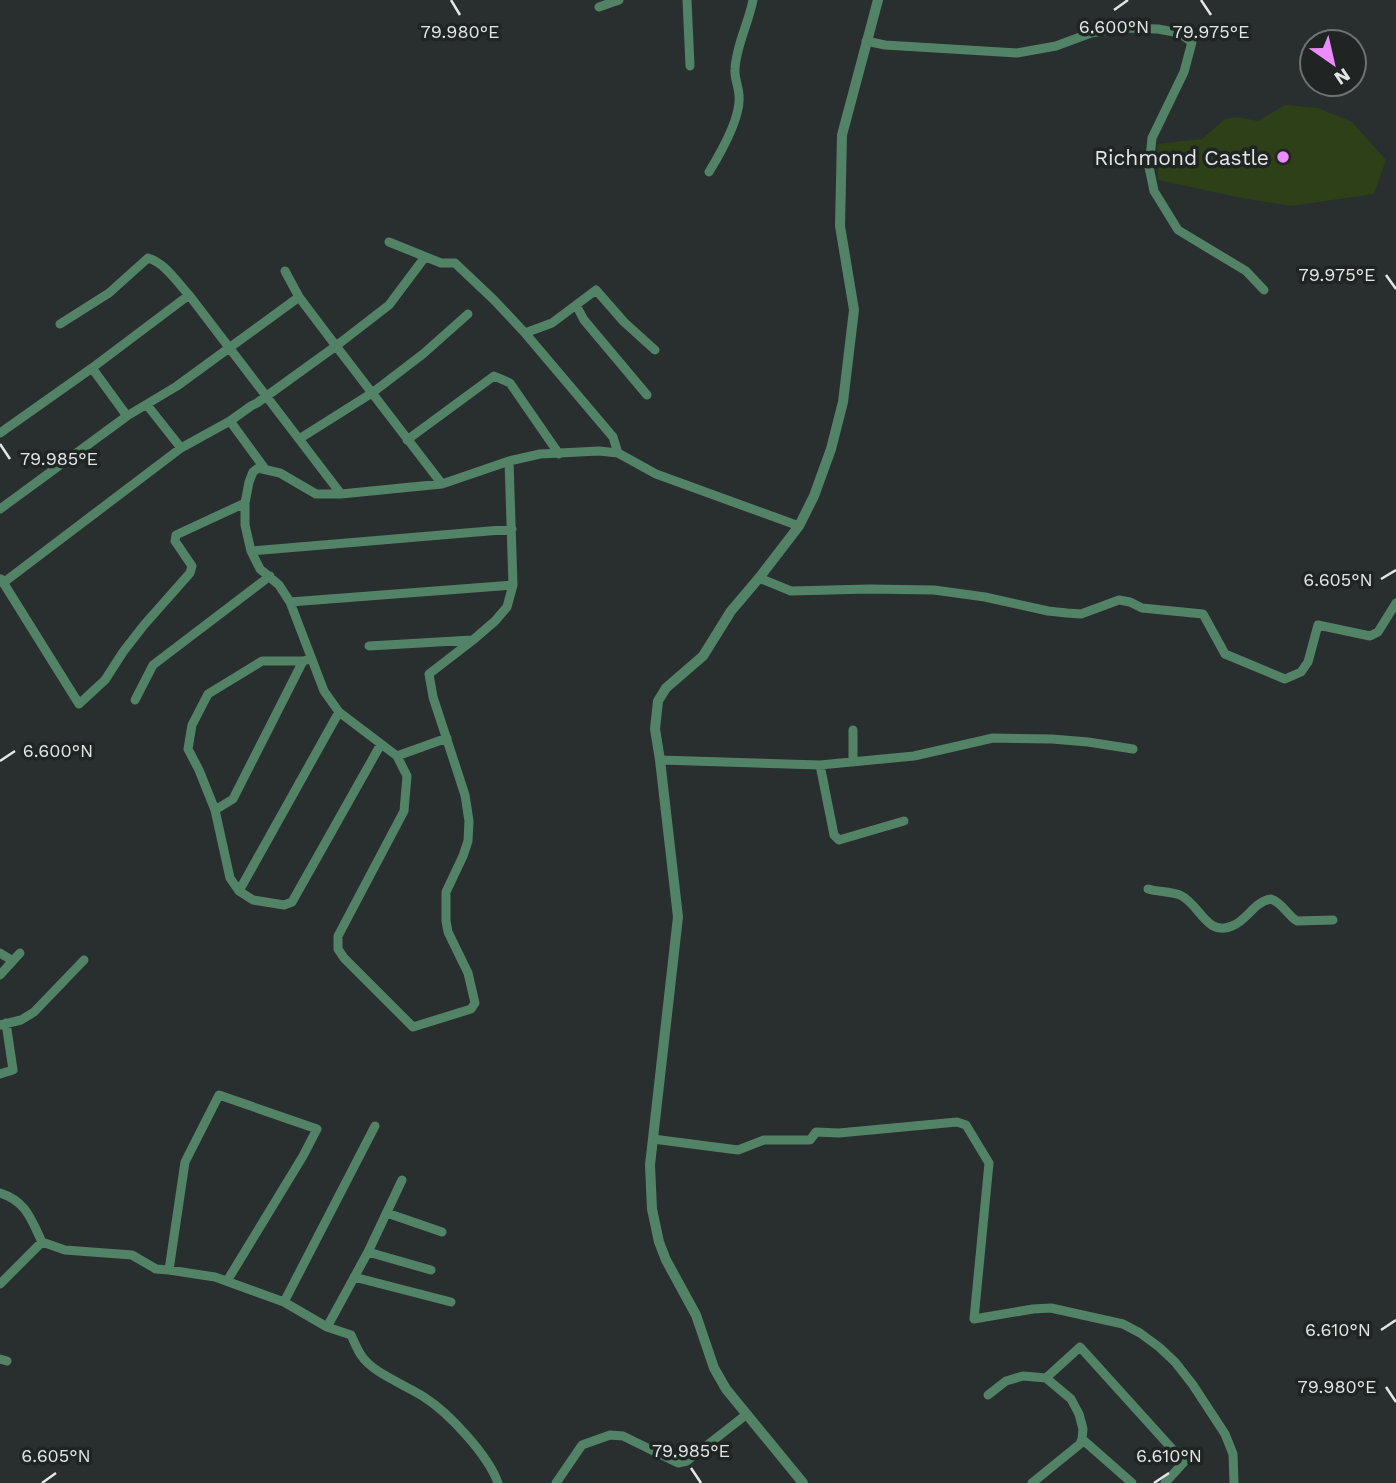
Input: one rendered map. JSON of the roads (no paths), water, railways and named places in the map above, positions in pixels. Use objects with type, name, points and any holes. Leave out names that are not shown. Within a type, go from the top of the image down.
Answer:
[{"type":"street","points":[[598,7],[619,0]]},
{"type":"street","points":[[687,0],[690,66]]},
{"type":"street","points":[[709,172],[726,144],[739,104],[735,69],[744,26],[753,0]]},
{"type":"street","points":[[803,1483],[726,1389],[714,1368],[696,1315],[666,1261],[652,1209],[650,1165],[678,917],[655,729],[658,701],[666,688],[703,656],[731,611],[799,526],[814,496],[831,449],[843,402],[855,310],[840,226],[842,135],[878,0]]},
{"type":"street","points":[[866,41],[885,45],[1017,53],[1056,46],[1091,33],[1121,28],[1158,29],[1182,35],[1192,42],[1184,72],[1152,138],[1149,167],[1154,191],[1178,230],[1246,271],[1265,290]]},
{"type":"street","points":[[389,242],[441,263],[455,263],[525,333],[613,437],[618,453]]},
{"type":"street","points":[[245,503],[176,535],[175,541],[192,566],[190,573],[122,652],[105,680],[79,704],[2,580],[181,448],[230,421],[336,346],[388,305],[425,257]]},
{"type":"street","points":[[60,324],[109,293],[148,258],[155,260],[189,295],[341,494]]},
{"type":"street","points":[[285,271],[299,297],[442,484]]},
{"type":"street","points":[[525,333],[552,323],[596,290],[624,322],[655,350]]},
{"type":"street","points":[[0,433],[93,368],[189,295]]},
{"type":"street","points":[[0,509],[127,416],[177,386],[299,297]]},
{"type":"street","points":[[576,305],[584,320],[647,395]]},
{"type":"street","points":[[299,439],[372,393],[423,354],[468,314]]},
{"type":"street","points":[[93,368],[127,416]]},
{"type":"street","points":[[407,440],[494,376],[510,383],[559,454]]},
{"type":"street","points":[[147,405],[181,448]]},
{"type":"street","points":[[230,421],[265,469]]},
{"type":"street","points":[[509,461],[513,585],[507,607],[473,640],[429,674],[433,697],[465,795],[469,821],[468,841],[446,892],[446,921],[448,932],[468,973],[475,1003],[471,1009],[413,1027],[338,949],[338,936],[404,811],[407,776],[397,756],[339,712],[324,691],[307,660],[290,602],[279,585],[260,569],[251,551],[244,525],[245,503],[253,472],[258,468],[280,473],[316,494],[341,494],[442,484],[509,461],[540,454],[599,451],[618,453],[656,474],[799,526]]},
{"type":"street","points":[[251,551],[512,529]]},
{"type":"street","points":[[135,700],[153,666],[270,576]]},
{"type":"street","points":[[759,578],[791,591],[933,590],[985,597],[1048,611],[1081,614],[1119,600],[1142,608],[1203,614],[1225,654],[1285,679],[1301,672],[1308,662],[1318,625],[1370,636],[1378,632],[1396,603]]},
{"type":"street","points":[[290,602],[513,585]]},
{"type":"street","points":[[369,646],[473,640]]},
{"type":"street","points":[[215,810],[233,799],[307,660]]},
{"type":"street","points":[[307,660],[262,661],[208,694],[192,726],[188,749],[215,810],[230,878],[239,891],[253,900],[284,905],[292,902],[381,744]]},
{"type":"street","points":[[239,891],[339,712]]},
{"type":"street","points":[[853,730],[853,762]]},
{"type":"street","points":[[397,756],[447,738]]},
{"type":"street","points":[[660,760],[820,765],[914,756],[993,738],[1052,738],[1133,749]]},
{"type":"street","points":[[820,765],[834,835],[839,840],[904,821]]},
{"type":"street","points":[[1148,889],[1184,897],[1209,924],[1219,929],[1236,925],[1259,903],[1271,899],[1280,903],[1293,919],[1333,920]]},
{"type":"street","points":[[0,953],[17,957],[0,975]]},
{"type":"street","points":[[0,1074],[13,1070],[3,1024],[21,1020],[34,1012],[84,960]]},
{"type":"street","points":[[169,1269],[185,1162],[219,1095],[317,1129],[227,1281]]},
{"type":"street","points":[[653,1139],[738,1150],[764,1140],[810,1140],[816,1132],[839,1133],[957,1122],[965,1125],[989,1163],[974,1319],[1051,1308],[1124,1324],[1140,1333],[1175,1362],[1226,1434],[1233,1454],[1234,1483]]},
{"type":"street","points":[[284,1302],[375,1126]]},
{"type":"street","points":[[327,1327],[368,1252],[402,1180]]},
{"type":"street","points":[[0,1193],[19,1202],[26,1210],[42,1242],[65,1250],[132,1255],[156,1269],[215,1277],[284,1302],[327,1327],[351,1335],[362,1357],[374,1368],[441,1409],[480,1451],[498,1483]]},
{"type":"street","points":[[387,1213],[442,1232]]},
{"type":"street","points":[[0,1284],[42,1242]]},
{"type":"street","points":[[368,1252],[431,1270]]},
{"type":"street","points":[[354,1277],[451,1302]]},
{"type":"street","points":[[1046,1378],[1080,1347],[1184,1462],[1165,1483]]},
{"type":"street","points":[[988,1395],[1006,1381],[1023,1376],[1046,1378],[1071,1399],[1079,1414],[1083,1429],[1080,1444],[1032,1483]]},
{"type":"street","points":[[556,1483],[582,1445],[610,1435],[622,1436],[678,1463],[687,1461],[747,1414]]},
{"type":"street","points":[[1083,1439],[1132,1483]]},
{"type":"place","name":"Richmond Castle","points":[[1283,157]]}]
